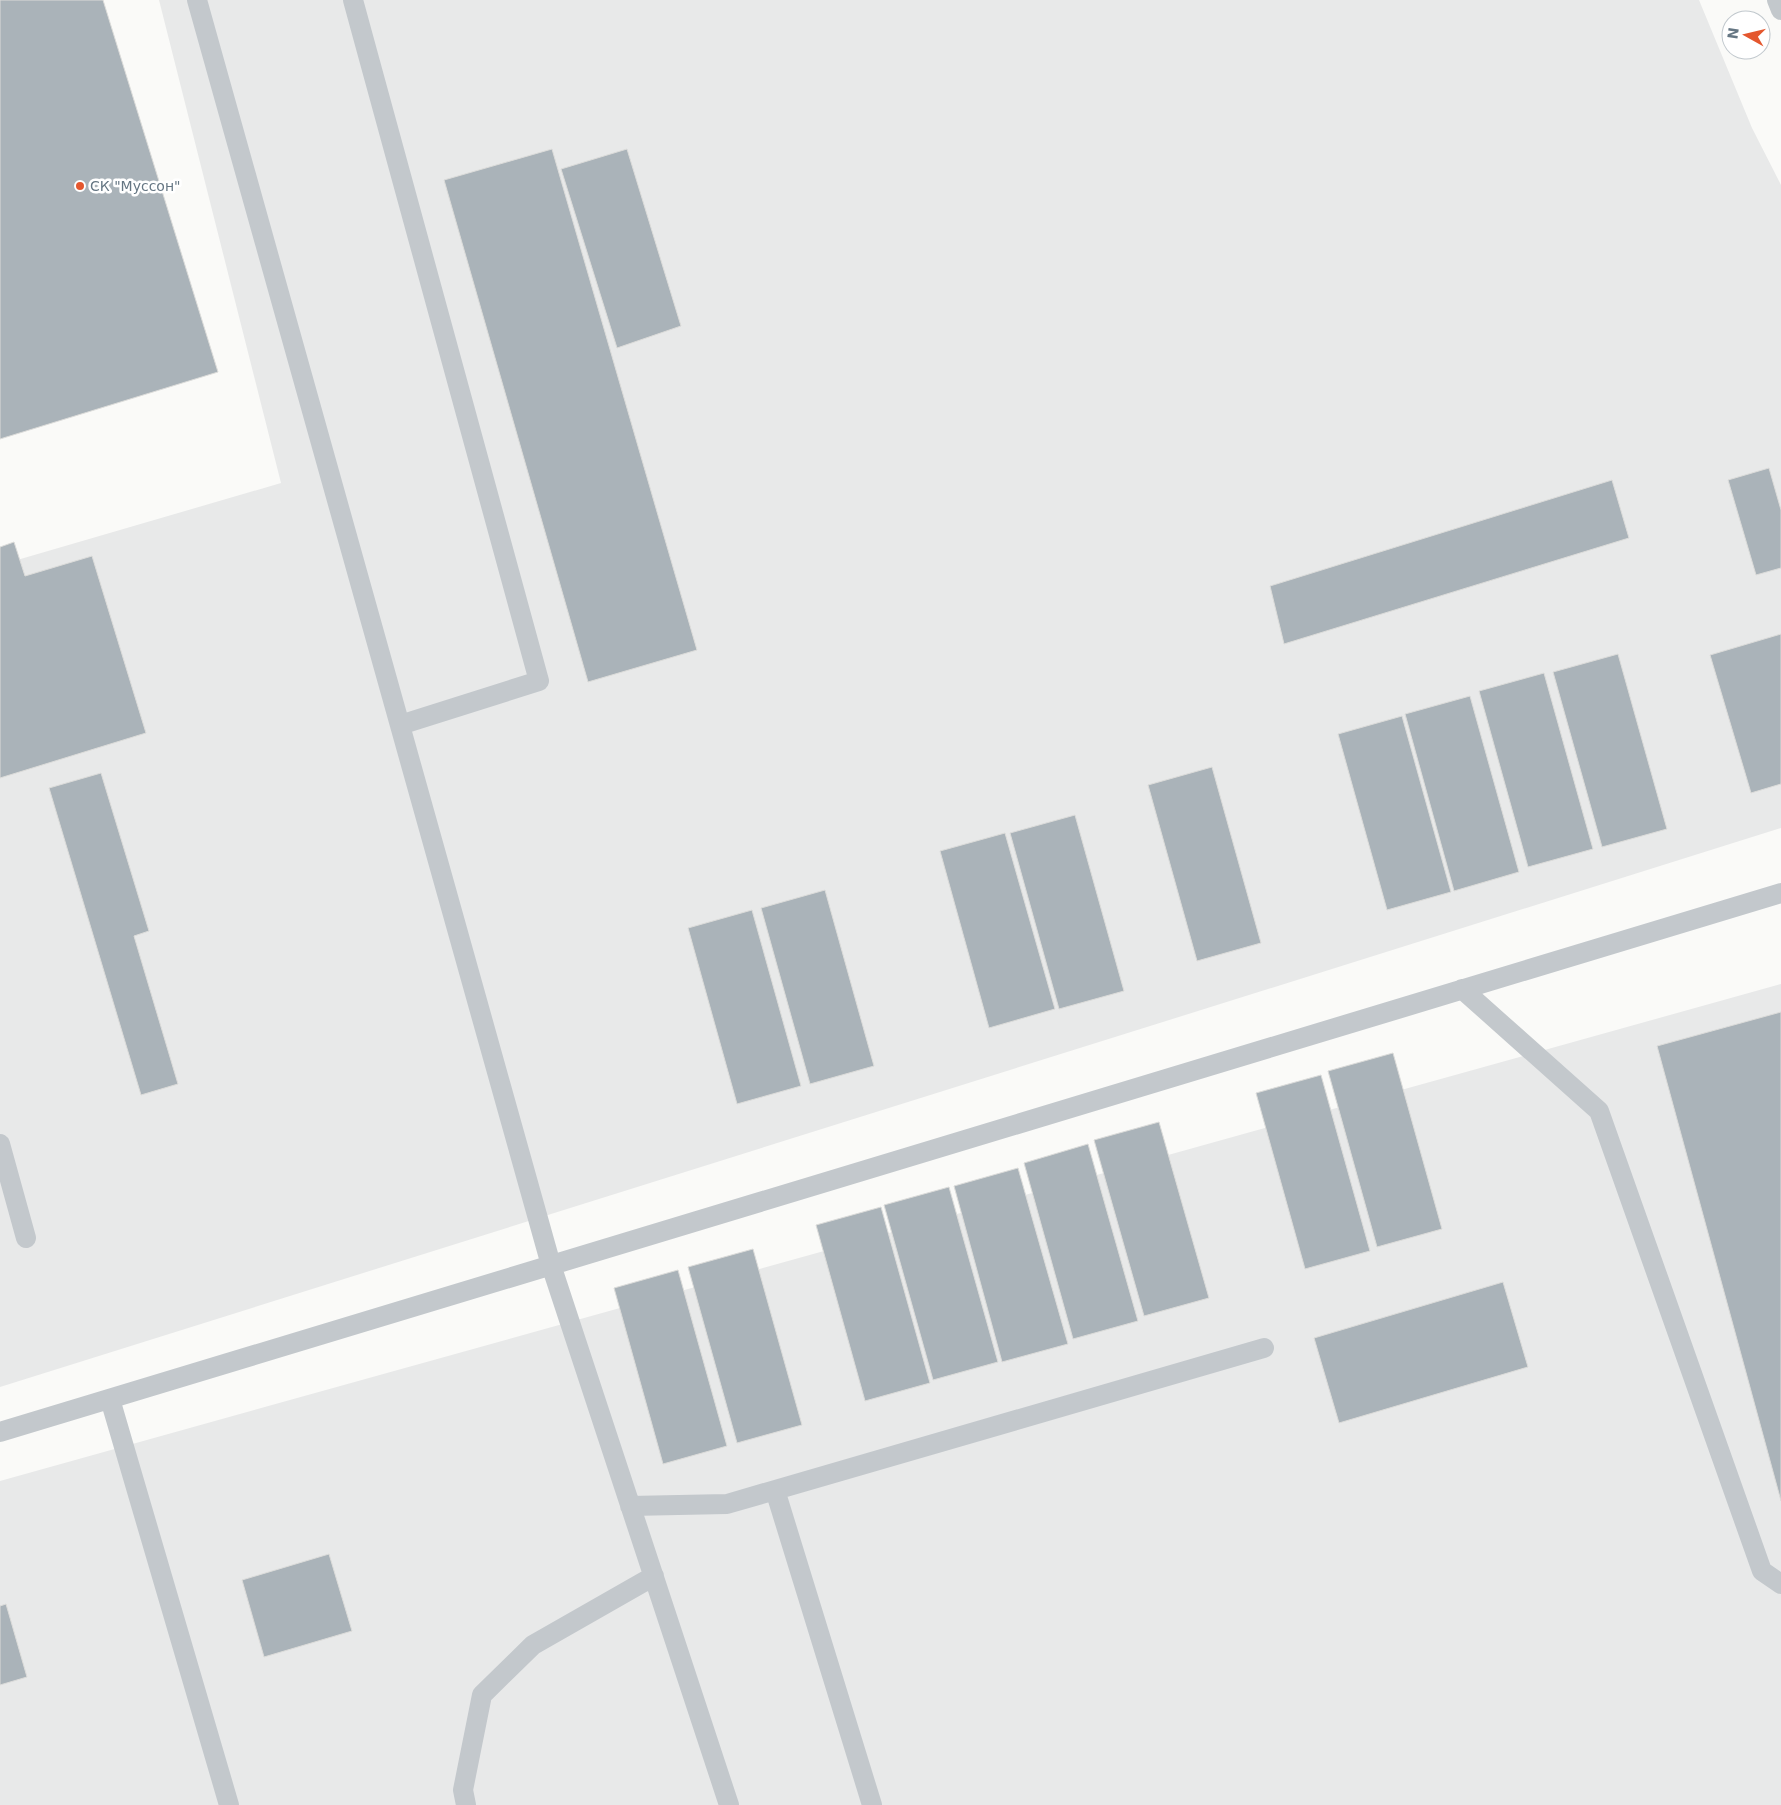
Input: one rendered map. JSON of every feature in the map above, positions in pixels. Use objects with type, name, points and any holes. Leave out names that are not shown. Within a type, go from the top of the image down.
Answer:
[{"type":"lane","points":[[197,0],[551,1265],[729,1805]]},
{"type":"lane","points":[[353,0],[539,681],[400,725]]},
{"type":"lane","points":[[1777,0],[1781,10]]},
{"type":"lane","points":[[0,1432],[1781,893]]},
{"type":"lane","points":[[1462,989],[1599,1111],[1762,1571],[1781,1584]]},
{"type":"lane","points":[[0,1144],[26,1238]]},
{"type":"lane","points":[[630,1506],[727,1504],[1264,1348]]},
{"type":"lane","points":[[110,1399],[229,1805]]},
{"type":"lane","points":[[775,1490],[872,1805]]},
{"type":"lane","points":[[466,1805],[463,1790],[482,1696],[533,1645],[654,1576]]},
{"type":"shaded area","points":[[159,0],[1699,0],[1721,53],[1721,60],[1724,60],[1752,128],[1781,185],[1781,828],[0,1387],[0,565],[281,483]]},
{"type":"shaded area","points":[[1781,984],[1781,1805],[0,1805],[0,1481]]},
{"type":"building","name":"СК \"Муссон\"","points":[[0,0],[103,0],[218,372],[0,439]]},
{"type":"building","points":[[552,149],[697,650],[588,682],[444,180]]},
{"type":"building","points":[[627,149],[681,326],[617,348],[561,169]]},
{"type":"building","points":[[1769,468],[1781,510],[1781,568],[1756,575],[1728,480]]},
{"type":"building","points":[[1612,480],[1629,538],[1284,644],[1270,586]]},
{"type":"building","points":[[14,542],[25,576],[92,556],[146,733],[0,778],[0,547]]},
{"type":"building","points":[[1781,634],[1781,784],[1751,793],[1710,655]]},
{"type":"building","points":[[1618,654],[1667,829],[1602,847],[1553,672]]},
{"type":"building","points":[[1544,673],[1593,849],[1528,867],[1479,691]]},
{"type":"building","points":[[1470,696],[1519,872],[1454,891],[1405,714]]},
{"type":"building","points":[[1402,716],[1451,892],[1387,910],[1338,734]]},
{"type":"building","points":[[1212,767],[1261,943],[1197,961],[1148,785]]},
{"type":"building","points":[[101,773],[149,931],[134,936],[178,1084],[141,1095],[49,788]]},
{"type":"building","points":[[1075,815],[1124,991],[1059,1009],[1010,833]]},
{"type":"building","points":[[1005,833],[1055,1009],[989,1028],[940,851]]},
{"type":"building","points":[[825,890],[874,1066],[810,1084],[761,908]]},
{"type":"building","points":[[752,910],[801,1086],[737,1104],[688,928]]},
{"type":"building","points":[[1781,1012],[1781,1501],[1657,1046]]},
{"type":"building","points":[[1393,1053],[1442,1229],[1377,1247],[1328,1071]]},
{"type":"building","points":[[1321,1075],[1370,1251],[1305,1269],[1256,1093]]},
{"type":"building","points":[[1159,1122],[1209,1298],[1144,1316],[1094,1140]]},
{"type":"building","points":[[1088,1144],[1138,1321],[1073,1339],[1024,1163]]},
{"type":"building","points":[[1018,1168],[1068,1344],[1002,1362],[954,1186]]},
{"type":"building","points":[[949,1187],[998,1362],[933,1380],[884,1205]]},
{"type":"building","points":[[881,1207],[930,1383],[865,1401],[816,1225]]},
{"type":"building","points":[[753,1249],[802,1425],[737,1443],[688,1267]]},
{"type":"building","points":[[678,1270],[727,1446],[663,1464],[614,1288]]},
{"type":"building","points":[[1503,1282],[1528,1367],[1339,1423],[1314,1338]]},
{"type":"building","points":[[329,1554],[352,1631],[264,1657],[242,1580]]},
{"type":"building","points":[[6,1604],[27,1677],[0,1685],[0,1606]]},
{"type":"place","name":"СК \"Муссон\"","points":[[80,186]]}]
